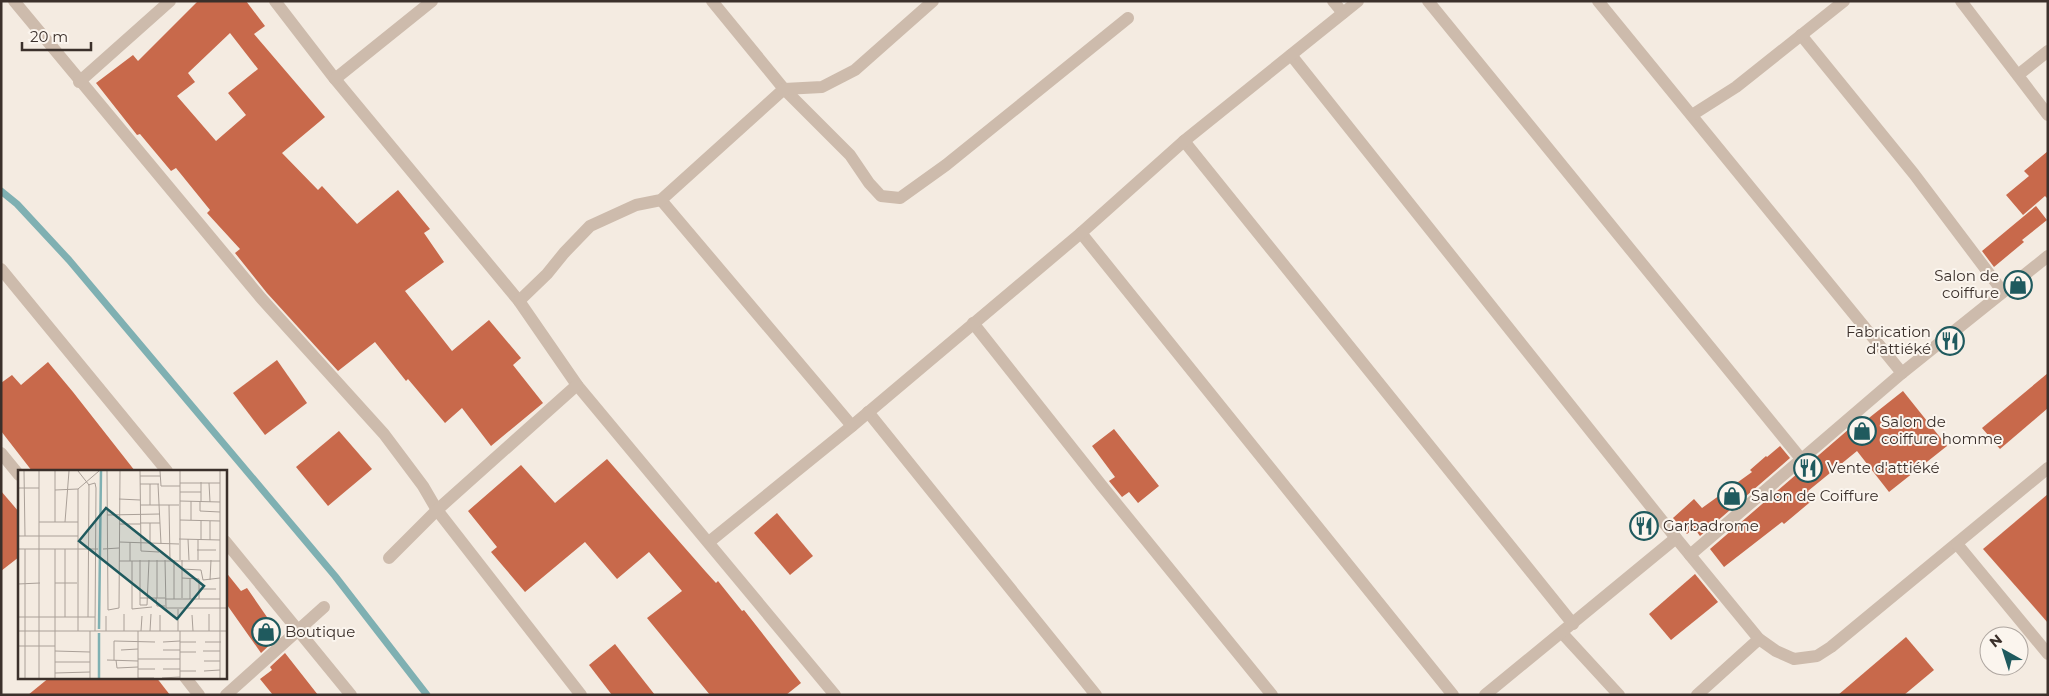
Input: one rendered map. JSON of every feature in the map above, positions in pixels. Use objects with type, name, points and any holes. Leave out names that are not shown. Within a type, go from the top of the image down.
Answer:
[{"type":"street","points":[[14,1],[79,82],[261,298],[384,434],[423,486],[436,510],[581,695]]},
{"type":"street","points":[[79,82],[170,1]]},
{"type":"street","points":[[275,1],[335,80],[519,301],[577,385],[835,695]]},
{"type":"street","points":[[335,80],[432,1]]},
{"type":"street","points":[[712,1],[784,89],[850,155],[869,183],[881,196],[900,198],[946,165],[1128,18]]},
{"type":"street","points":[[1333,1],[1342,13]]},
{"type":"street","points":[[709,542],[852,426],[1081,233],[1184,141],[1358,1]]},
{"type":"street","points":[[1428,1],[1802,460]]},
{"type":"street","points":[[1599,1],[1902,374]]},
{"type":"street","points":[[1692,115],[1736,87],[1844,1]]},
{"type":"street","points":[[1961,1],[2048,116]]},
{"type":"street","points":[[519,301],[547,274],[590,226],[636,205],[662,200],[784,89],[822,87],[854,70],[927,3]]},
{"type":"street","points":[[1801,35],[1914,174],[2003,292]]},
{"type":"street","points":[[2018,75],[2048,51]]},
{"type":"street","points":[[1291,55],[1676,538],[1759,639],[1776,651],[1794,659],[1817,656],[1831,647],[2048,468]]},
{"type":"street","points":[[1184,141],[1573,624]]},
{"type":"street","points":[[662,200],[852,426]]},
{"type":"street","points":[[1081,233],[1452,695]]},
{"type":"street","points":[[1690,555],[1902,374],[2048,256]]},
{"type":"street","points":[[1,269],[166,470]]},
{"type":"street","points":[[973,323],[1102,487],[1272,695]]},
{"type":"street","points":[[389,558],[436,510],[577,385]]},
{"type":"street","points":[[868,412],[1096,695]]},
{"type":"street","points":[[1,453],[18,474]]},
{"type":"street","points":[[1485,695],[1676,538]]},
{"type":"street","points":[[226,543],[351,695]]},
{"type":"street","points":[[1957,544],[2048,654]]},
{"type":"street","points":[[226,695],[324,607]]},
{"type":"street","points":[[1562,633],[1619,695]]},
{"type":"street","points":[[1697,695],[1759,639]]},
{"type":"street","points":[[186,678],[199,695]]},
{"type":"building","points":[[198,1],[246,1],[265,26],[254,34],[325,117],[282,153],[318,190],[322,186],[357,224],[398,190],[430,229],[424,233],[444,262],[405,291],[452,351],[489,320],[521,358],[513,365],[543,403],[491,446],[462,408],[445,423],[408,379],[406,381],[375,342],[338,371],[267,293],[235,253],[240,249],[207,213],[210,210],[176,168],[171,171],[140,134],[137,135],[96,83],[133,55],[138,61]],"holes":[[[230,33],[258,69],[228,93],[246,115],[216,141],[177,96],[195,82],[188,73]]]},
{"type":"building","points":[[2048,151],[2048,199],[2045,196],[2023,215],[2006,195],[2029,176],[2024,171]]},
{"type":"building","points":[[2036,206],[2047,220],[2022,240],[2024,242],[1994,267],[1982,251]]},
{"type":"building","points":[[277,360],[307,403],[265,435],[233,393]]},
{"type":"building","points":[[48,362],[134,470],[31,470],[1,431],[1,383],[12,375],[21,385]]},
{"type":"building","points":[[2048,373],[2048,408],[2000,449],[1982,428]]},
{"type":"building","points":[[1903,391],[1947,446],[1889,492],[1857,451],[1808,491],[1815,498],[1784,524],[1782,522],[1724,567],[1710,549],[1849,429],[1853,426],[1855,429]]},
{"type":"building","points":[[1114,429],[1159,486],[1138,503],[1129,492],[1122,497],[1109,481],[1115,477],[1092,446]]},
{"type":"building","points":[[339,431],[372,469],[328,506],[296,467]]},
{"type":"building","points":[[1780,446],[1790,458],[1700,536],[1694,528],[1687,534],[1673,518],[1694,499],[1702,508],[1752,472],[1750,470]]},
{"type":"building","points":[[607,459],[706,572],[716,583],[718,581],[742,611],[744,610],[801,683],[786,695],[710,695],[647,618],[682,591],[649,552],[617,579],[585,542],[525,592],[491,552],[497,547],[468,511],[521,465],[555,503]]},
{"type":"building","points":[[1,491],[18,511],[18,558],[1,571]]},
{"type":"building","points":[[2048,494],[2048,623],[1983,549]]},
{"type":"building","points":[[777,513],[813,556],[790,575],[754,533]]},
{"type":"building","points":[[226,572],[241,591],[247,588],[278,633],[273,636],[275,640],[261,653],[226,603]]},
{"type":"building","points":[[1695,574],[1718,602],[1671,640],[1649,614]]},
{"type":"building","points":[[1906,637],[1934,670],[1904,695],[1838,695]]},
{"type":"building","points":[[615,644],[655,695],[612,695],[589,665]]},
{"type":"building","points":[[285,653],[318,695],[273,695],[260,679],[272,670],[270,667]]},
{"type":"building","points":[[49,678],[157,678],[170,695],[28,695]]},
{"type":"waterway","points":[[1,191],[17,204],[69,260],[335,576],[427,695]]},
{"type":"place","name":"Salon de coiffure","points":[[2018,285]]},
{"type":"place","name":"Fabrication d'attiéké","points":[[1950,341]]},
{"type":"place","name":"Salon de coiffure homme","points":[[1862,431]]},
{"type":"place","name":"Vente d'attiéké","points":[[1808,468]]},
{"type":"place","name":"Salon de Coiffure","points":[[1732,496]]},
{"type":"place","name":"Garbadrome","points":[[1644,526]]},
{"type":"place","name":"Boutique","points":[[266,632]]}]
